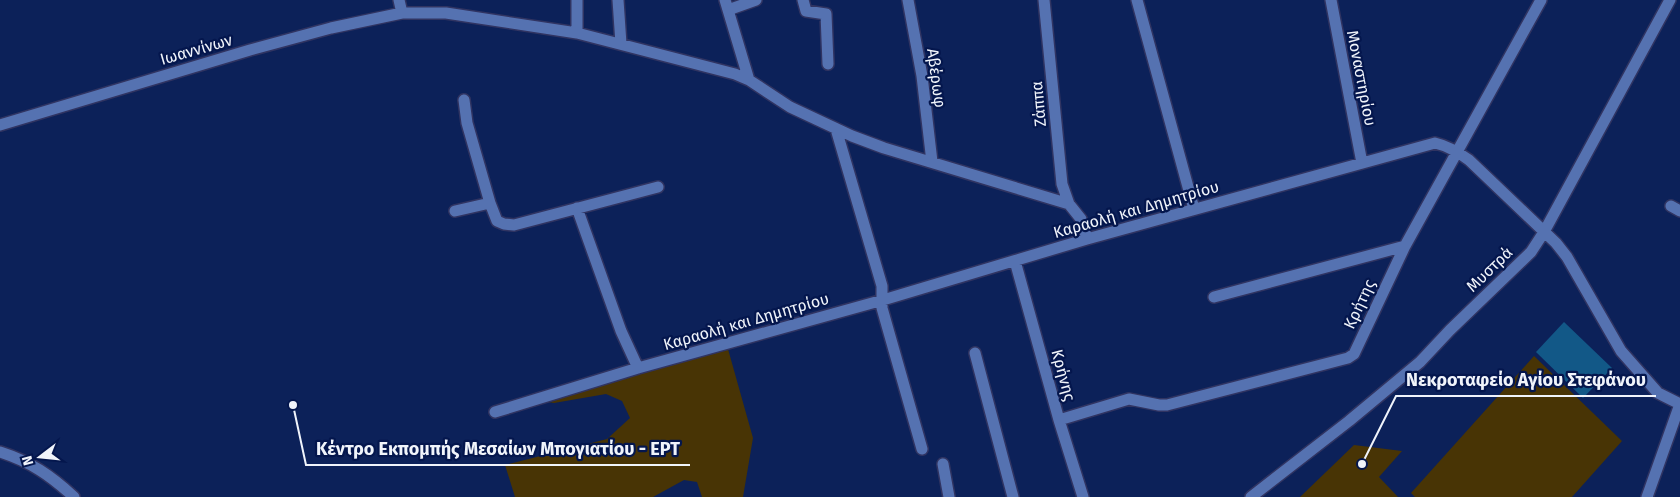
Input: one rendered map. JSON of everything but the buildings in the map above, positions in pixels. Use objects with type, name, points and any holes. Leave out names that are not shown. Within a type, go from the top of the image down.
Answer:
[{"type":"street","points":[[400,0],[402,13]]},
{"type":"street","points":[[576,0],[577,33]]},
{"type":"street","points":[[618,0],[621,44]]},
{"type":"street","points":[[749,80],[727,5],[756,0]]},
{"type":"street","points":[[803,0],[806,11],[826,14],[828,64]]},
{"type":"street","name":"Αβέρωφ","points":[[908,0],[922,76],[932,162]]},
{"type":"street","name":"Ζάππα","points":[[1044,0],[1062,184],[1069,204],[1081,219],[1087,240]]},
{"type":"street","points":[[1137,0],[1194,209]]},
{"type":"street","name":"Μοναστηρίου","points":[[1331,0],[1362,163]]},
{"type":"street","name":"Κρήτης","points":[[1059,420],[1129,399],[1167,405],[1348,358],[1354,354],[1405,246],[1541,0]]},
{"type":"street","name":"Μυστρά","points":[[1251,497],[1349,421],[1420,362],[1450,330],[1531,252],[1544,232],[1670,0]]},
{"type":"street","name":"Ιωαννίνων","points":[[0,126],[250,50],[331,28],[402,13],[446,13],[577,33],[735,74],[749,80],[790,107],[836,129],[884,148],[1069,204]]},
{"type":"street","points":[[464,100],[466,123],[497,221],[514,225],[658,187]]},
{"type":"street","points":[[836,129],[882,286],[882,308],[922,449]]},
{"type":"street","name":"Καραολή και Δημητρίου","points":[[495,412],[638,368],[883,300],[1194,209],[1435,143],[1458,152],[1556,243],[1567,257],[1621,351],[1658,393],[1680,404]]},
{"type":"street","points":[[455,211],[490,203]]},
{"type":"street","points":[[577,208],[624,338],[638,368]]},
{"type":"street","points":[[1214,297],[1405,246]]},
{"type":"street","name":"Κρήνης","points":[[1015,261],[1059,420],[1083,497]]},
{"type":"street","points":[[975,353],[1013,497]]},
{"type":"street","points":[[1647,497],[1680,404]]},
{"type":"street","points":[[0,452],[34,465],[74,497]]},
{"type":"street","points":[[943,464],[949,497]]},
{"type":"shaded area","points":[[728,349],[753,438],[743,497],[702,497],[697,482],[684,480],[653,497],[515,497],[505,465],[607,439],[630,418],[622,401],[606,394],[554,403],[548,402],[642,372]]},
{"type":"shaded area","points":[[1534,356],[1622,441],[1572,497],[1415,497],[1411,493]]},
{"type":"shaded area","points":[[1354,445],[1402,451],[1379,477],[1398,497],[1300,497]]},
{"type":"place","name":"Κέντρο Εκπομπής Μεσαίων Μπογιατίου - ΕΡΤ","points":[[293,405]]},
{"type":"place","name":"Νεκροταφείο Αγίου Στεφάνου","points":[[1362,464]]}]
